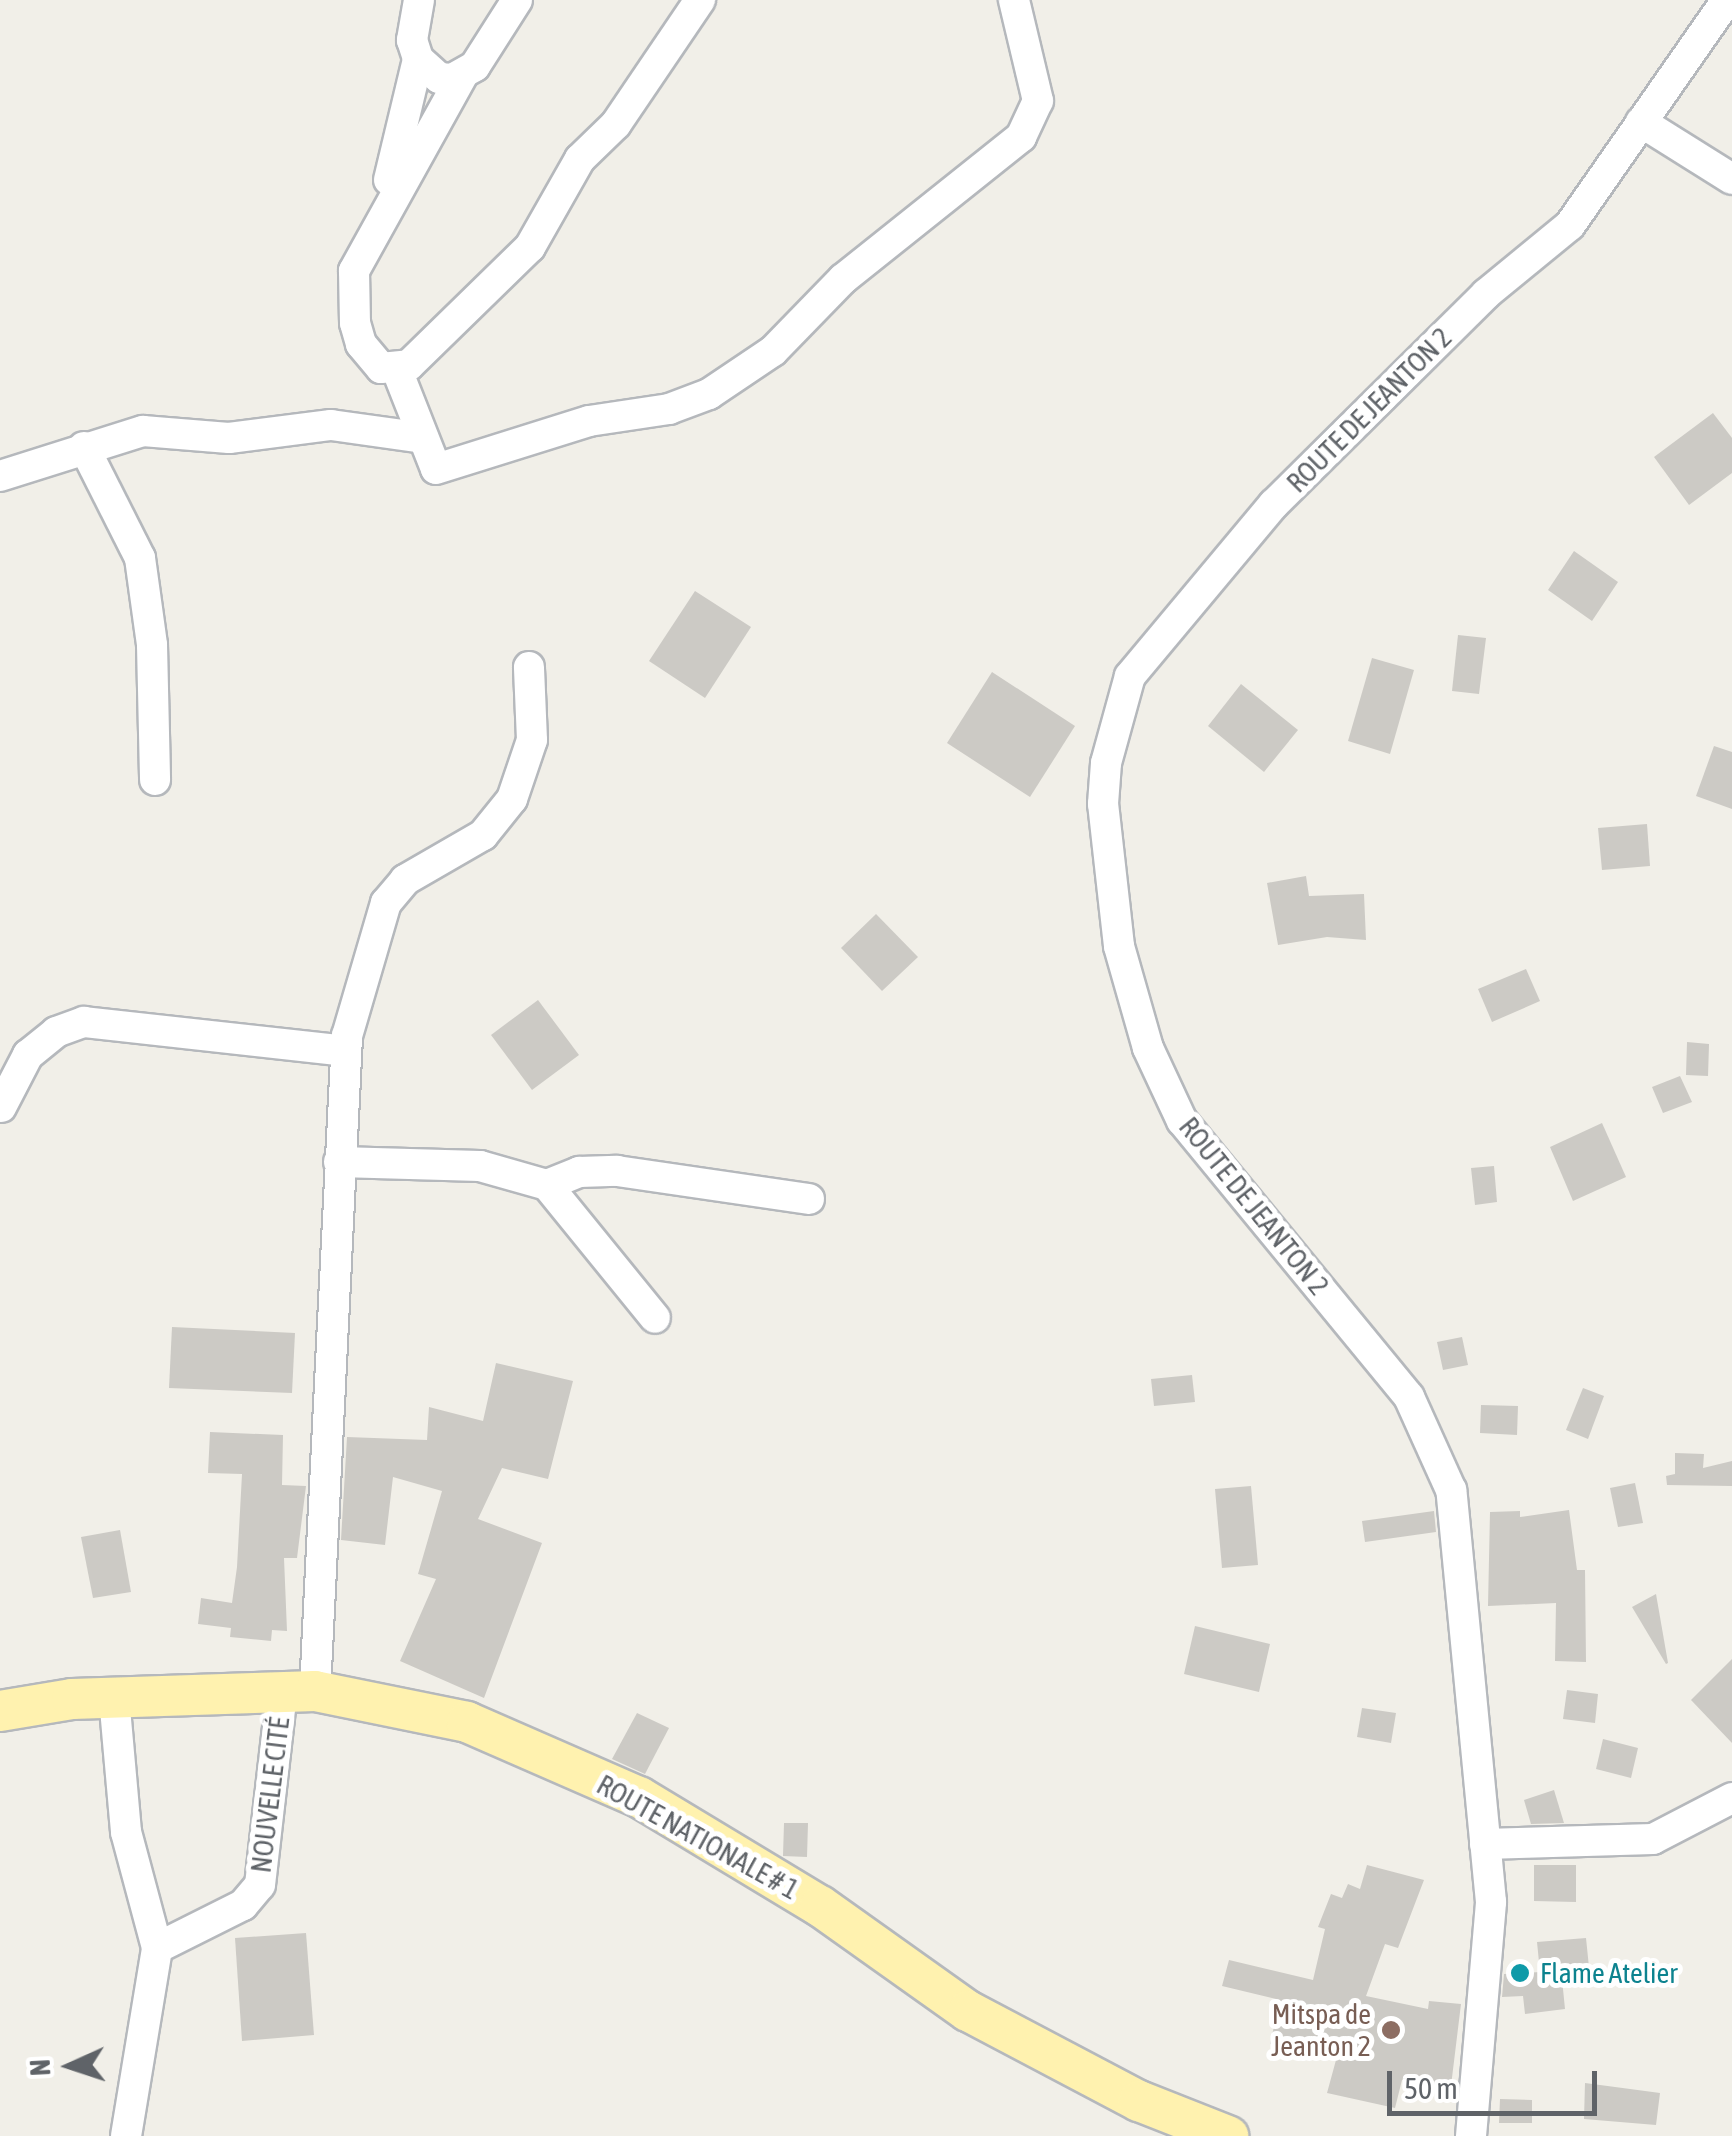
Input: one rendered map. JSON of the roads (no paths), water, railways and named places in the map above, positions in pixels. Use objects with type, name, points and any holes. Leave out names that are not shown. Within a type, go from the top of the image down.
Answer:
[{"type":"main road","name":"ROUTE NATIONALE # 1","points":[[0,1710],[114,1697],[299,1691],[467,1722],[639,1797],[820,1906],[968,2012],[1139,2101],[1228,2136]]},
{"type":"street","points":[[366,249],[400,146],[418,59],[412,40],[419,0]]},
{"type":"street","points":[[517,0],[462,76],[354,271],[355,323],[372,361],[397,370],[436,468],[589,421],[669,409],[709,394],[773,352],[843,279],[1034,120],[1036,74],[1014,0]]},
{"type":"street","points":[[397,370],[436,342],[530,247],[580,159],[616,124],[700,0]]},
{"type":"street","name":"ROUTE DE JEANTON 2","points":[[1471,2136],[1491,1902],[1451,1490],[1409,1397],[1182,1121],[1148,1048],[1119,946],[1103,804],[1106,763],[1130,676],[1274,504],[1486,294],[1570,225],[1726,0]]},
{"type":"street","points":[[418,59],[439,78],[462,76]]},
{"type":"street","points":[[1641,122],[1732,179]]},
{"type":"street","points":[[0,476],[143,430],[229,438],[332,425],[423,438]]},
{"type":"street","points":[[84,448],[140,558],[152,644],[155,780]]},
{"type":"street","name":"NOUVELLE CITÉ","points":[[157,1948],[243,1905],[260,1885],[299,1691],[345,1052],[360,978],[386,903],[405,880],[483,835],[512,798],[532,740],[529,667]]},
{"type":"street","points":[[1,1107],[28,1055],[56,1032],[84,1022],[345,1052]]},
{"type":"street","points":[[339,1162],[480,1166],[547,1185],[655,1318]]},
{"type":"street","points":[[547,1185],[579,1172],[617,1171],[809,1199]]},
{"type":"street","points":[[114,1697],[126,1832],[157,1948],[126,2136]]},
{"type":"street","points":[[1485,1844],[1653,1839],[1732,1798]]},
{"type":"place","name":"Flame Atelier","points":[[1520,1973]]},
{"type":"place","name":"Mitspa de Jeanton 2","points":[[1391,2030]]}]
